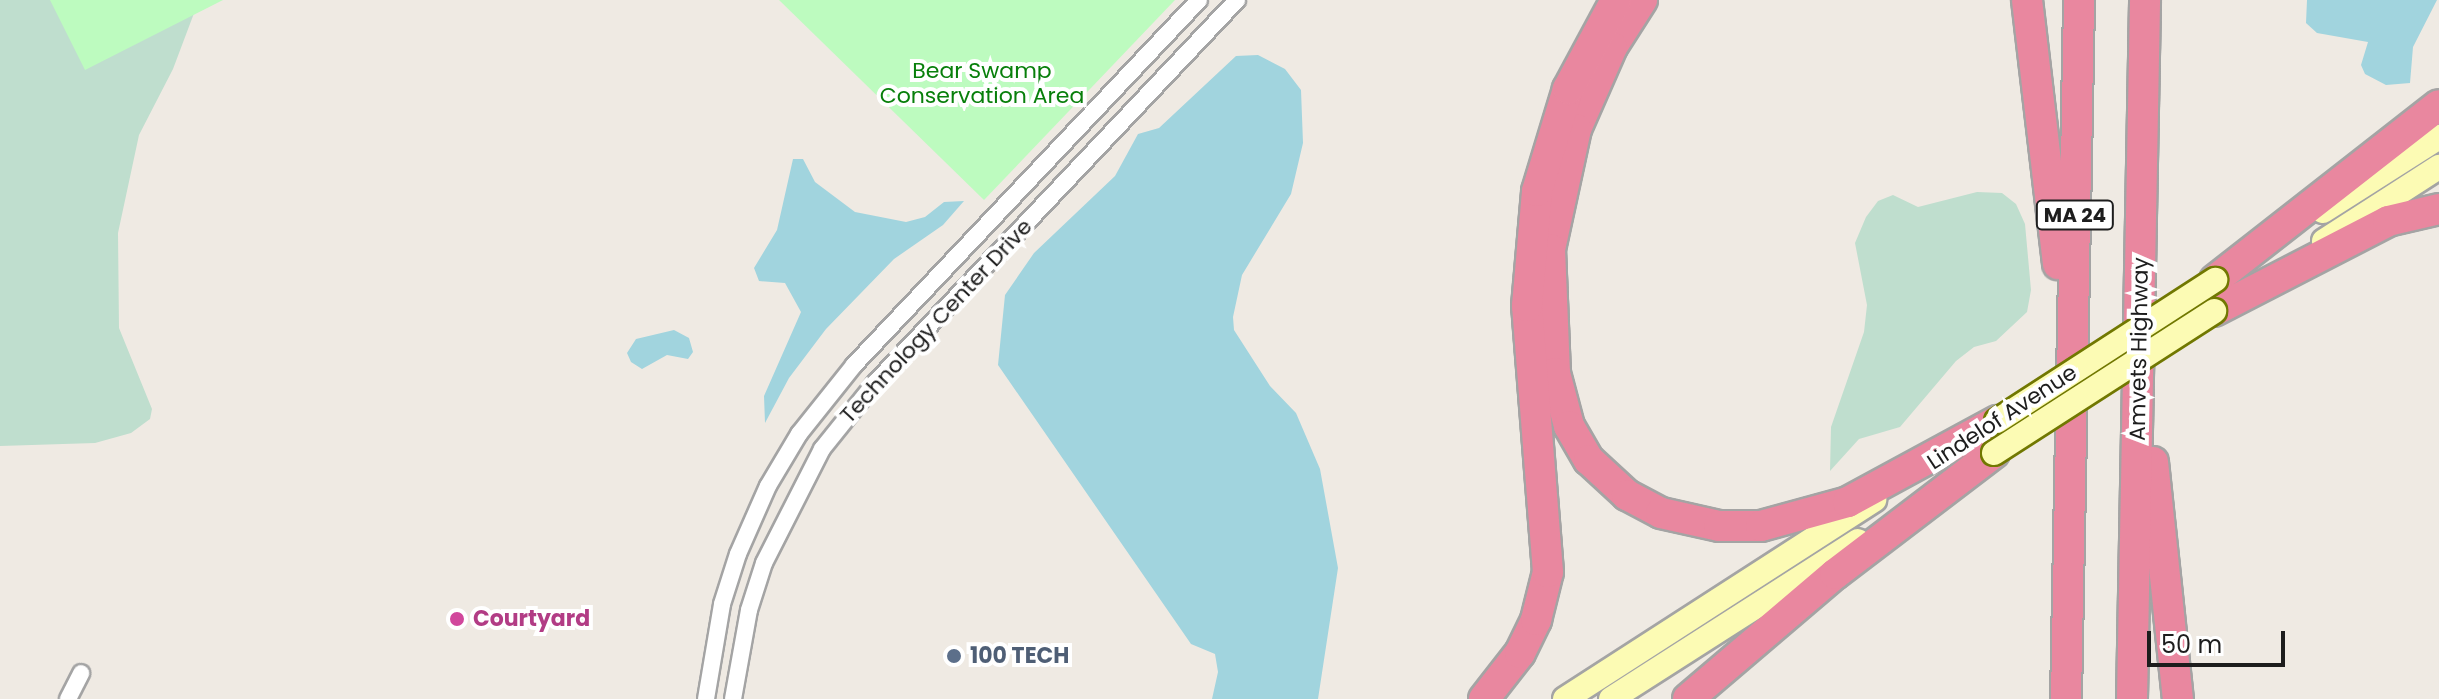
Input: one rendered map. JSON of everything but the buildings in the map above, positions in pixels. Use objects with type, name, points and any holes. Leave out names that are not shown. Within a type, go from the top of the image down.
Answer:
[{"type":"highway","points":[[1484,699],[1520,653],[1536,620],[1548,572],[1527,306],[1537,191],[1568,89],[1616,0]]},
{"type":"highway","points":[[1642,0],[1612,47],[1576,129],[1550,249],[1555,373],[1569,426],[1589,460],[1627,495],[1661,513],[1719,526],[1761,526],[1848,502],[1997,421]]},
{"type":"highway","points":[[2027,0],[2060,282],[2071,429]]},
{"type":"highway","name":"MA 24","points":[[2064,699],[2079,0]]},
{"type":"highway","name":"Amvets Highway","points":[[2132,699],[2145,0]]},
{"type":"highway","points":[[2143,140],[2154,0]]},
{"type":"highway","points":[[2215,280],[2439,105]]},
{"type":"highway","points":[[2214,311],[2373,228],[2439,209]]},
{"type":"highway","points":[[2140,305],[2178,699]]},
{"type":"highway","points":[[1688,699],[1835,574],[1994,453]]},
{"type":"main road","name":"Lindelof Avenue","points":[[1565,699],[2439,137]]},
{"type":"main road","name":"Lindelof Avenue","points":[[1611,699],[2439,167]]},
{"type":"street","name":"Technology Center Drive","points":[[706,699],[722,604],[738,554],[768,486],[799,434],[854,365],[1199,0]]},
{"type":"street","name":"Technology Center Drive","points":[[733,699],[749,610],[764,563],[792,498],[822,449],[875,383],[1237,0]]},
{"type":"street","points":[[68,699],[81,673]]},
{"type":"green space","points":[[0,0],[199,0],[173,69],[139,135],[118,233],[119,328],[152,409],[150,419],[131,433],[95,443],[0,446]]},
{"type":"green space","points":[[50,0],[223,0],[85,70]]},
{"type":"green space","name":"Bear Swamp Conservation Area","points":[[779,0],[1175,0],[984,200]]},
{"type":"green space","points":[[1977,192],[2002,193],[2016,204],[2025,224],[2031,290],[2027,312],[1996,341],[1974,347],[1956,361],[1900,427],[1859,439],[1830,471],[1831,427],[1864,332],[1867,305],[1855,243],[1866,217],[1878,201],[1893,195],[1918,207]]},
{"type":"water","points":[[2307,0],[2437,0],[2413,47],[2410,83],[2386,85],[2365,74],[2361,65],[2368,42],[2317,33],[2306,23]]},
{"type":"water","points":[[1258,55],[1285,69],[1301,90],[1303,143],[1291,194],[1242,275],[1233,317],[1234,330],[1270,386],[1296,413],[1320,469],[1338,568],[1318,699],[1212,699],[1218,672],[1215,654],[1191,644],[998,365],[1005,295],[1034,253],[1115,176],[1138,134],[1159,128],[1236,56]]},
{"type":"water","points":[[793,159],[803,159],[815,182],[855,212],[906,222],[925,217],[944,202],[964,201],[943,225],[894,259],[826,329],[789,378],[765,423],[764,396],[801,312],[785,283],[759,281],[754,268],[777,230]]},
{"type":"water","points":[[674,330],[689,338],[693,352],[688,359],[667,355],[642,369],[631,362],[627,353],[636,339]]},
{"type":"place","name":"Courtyard","points":[[457,619]]},
{"type":"place","name":"100 TECH","points":[[954,656]]}]
